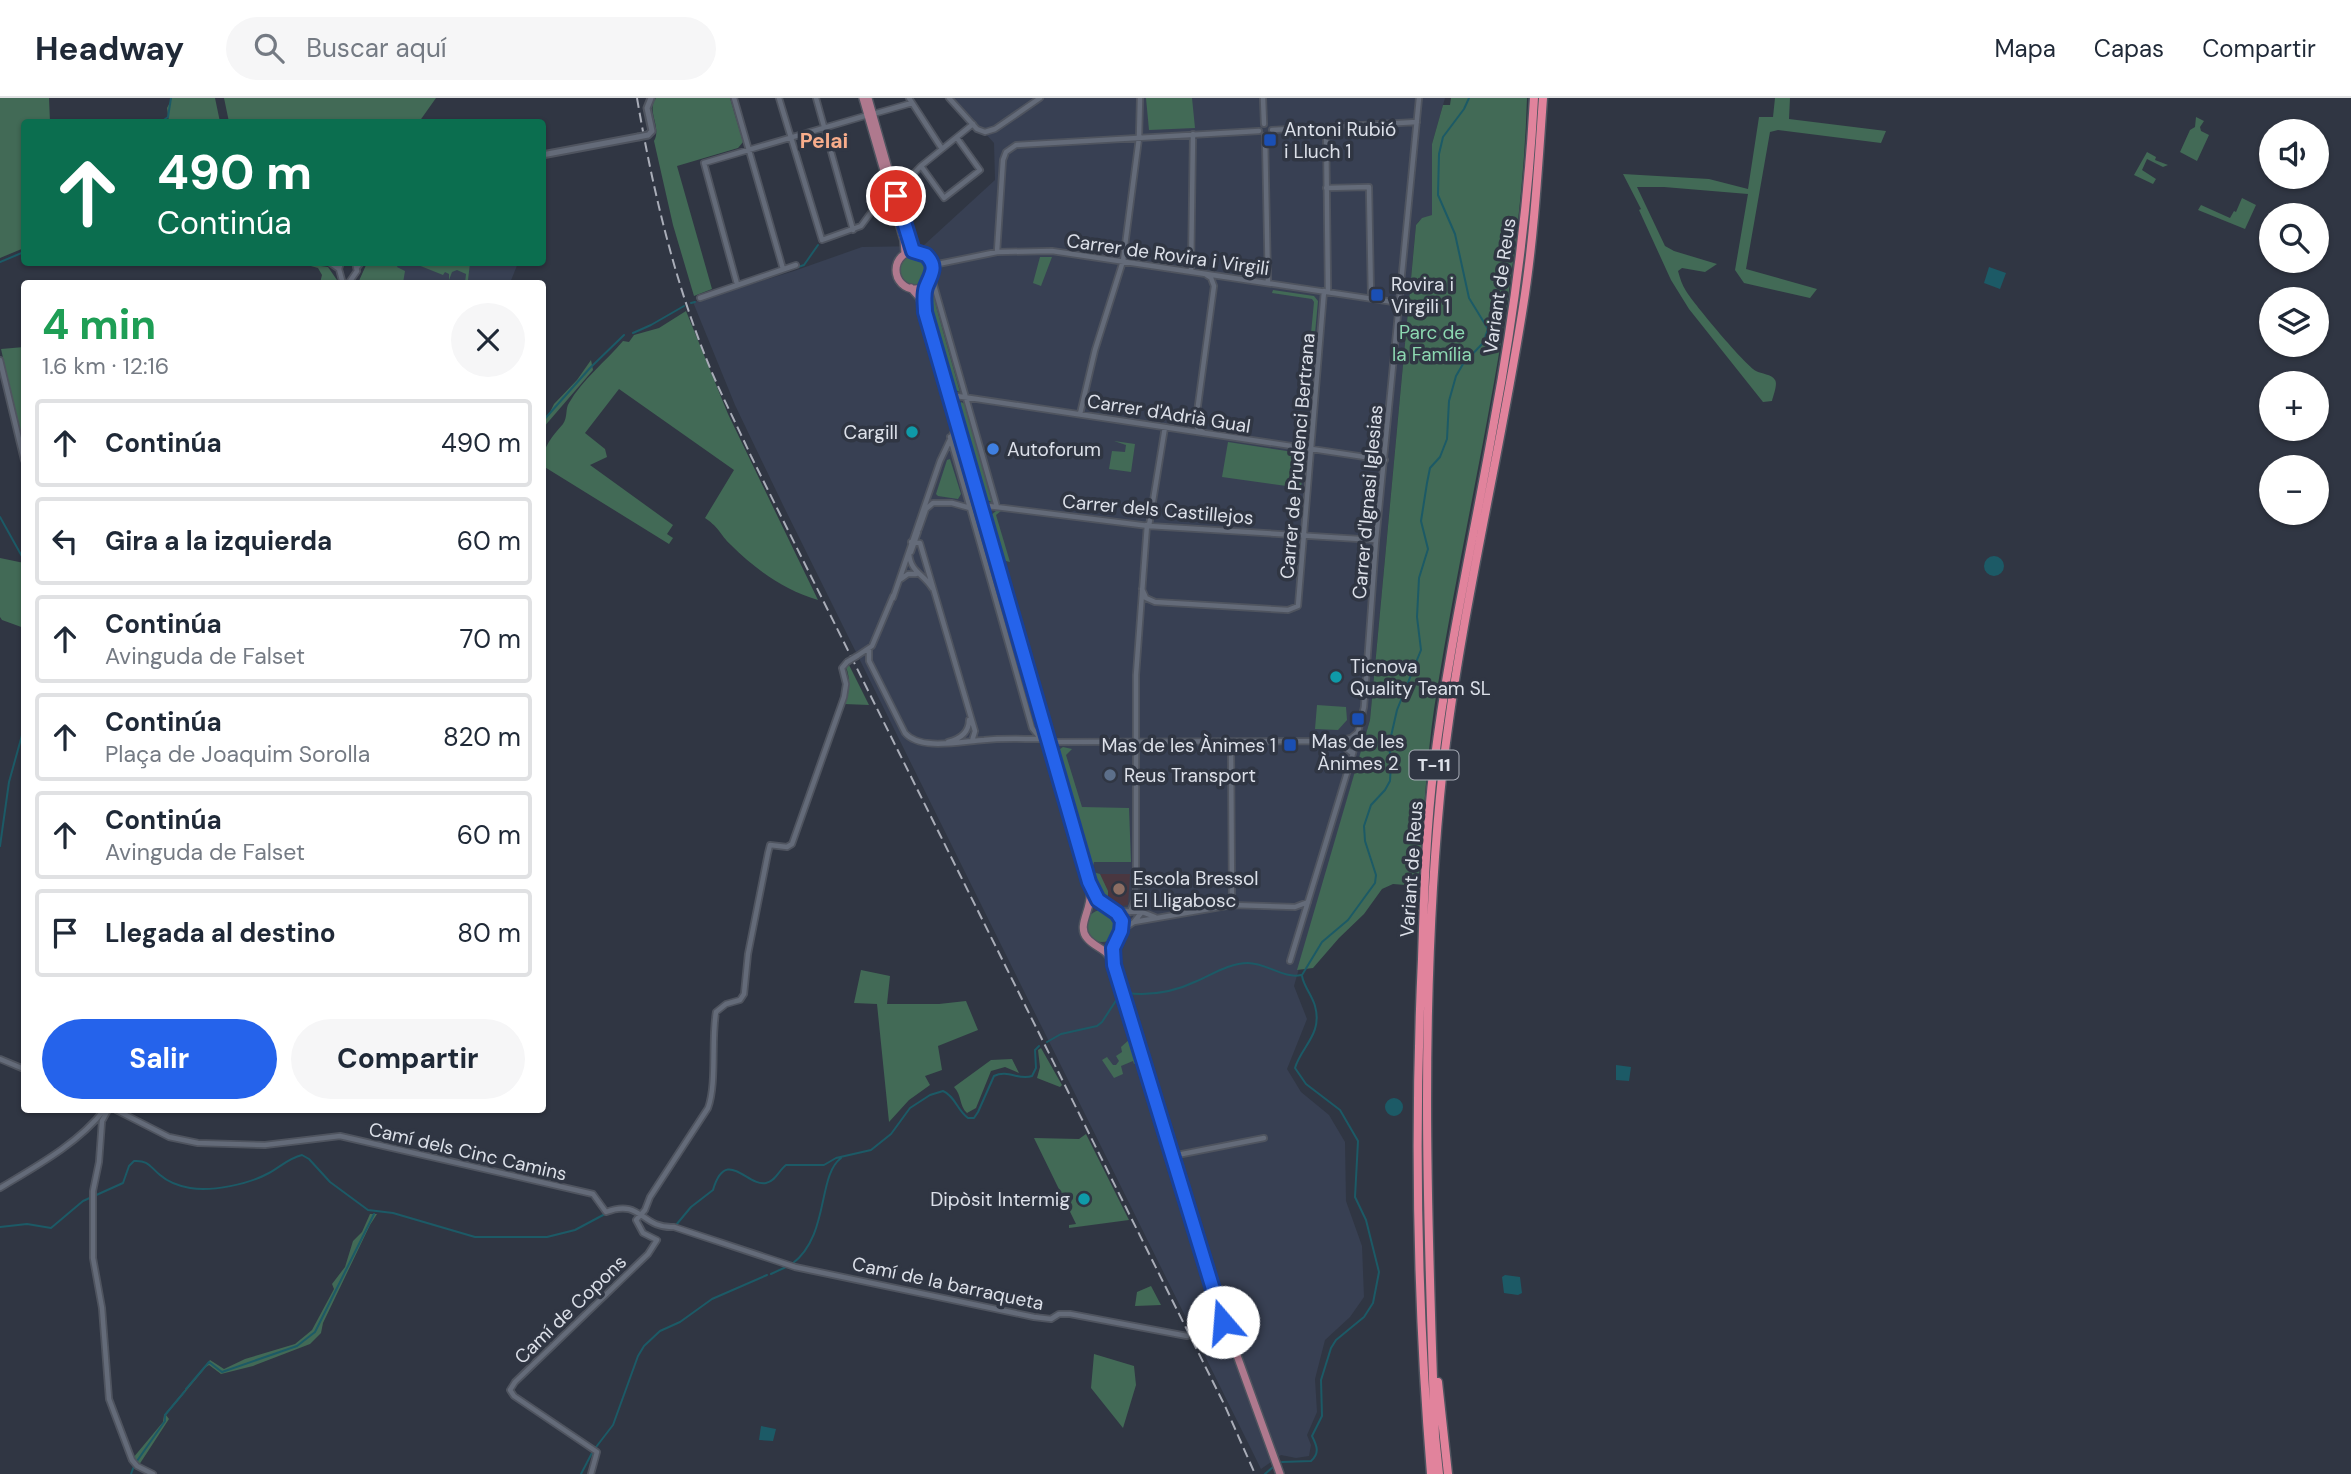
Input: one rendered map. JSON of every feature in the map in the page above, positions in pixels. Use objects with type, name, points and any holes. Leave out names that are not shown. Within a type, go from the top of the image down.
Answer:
[{"type":"highway","name":"Variant de Reus","points":[[1432,1437],[1421,1312],[1418,1174],[1419,1026],[1426,866],[1434,765],[1514,302],[1526,210],[1535,98]]},
{"type":"highway","name":"Variant de Reus","points":[[1432,1437],[1427,1099],[1431,928],[1438,824],[1455,679],[1523,304],[1535,209],[1543,98]]},
{"type":"highway","points":[[1432,1345],[1448,1474]]},
{"type":"highway","name":"T-11","points":[[1431,1474],[1432,1437]]},
{"type":"highway","name":"T-11","points":[[1432,1437],[1439,1474]]},
{"type":"main road","points":[[866,98],[909,253]]},
{"type":"main road","points":[[909,253],[926,255],[933,265],[932,278],[927,285],[925,312]]},
{"type":"main road","points":[[909,253],[896,270],[901,282],[911,288],[919,298],[925,312],[1089,882],[1092,898],[1089,912]]},
{"type":"main road","points":[[911,288],[927,285]]},
{"type":"main road","points":[[1089,882],[1098,900],[1122,921],[1121,931],[1113,948],[1114,965]]},
{"type":"main road","points":[[1111,909],[1096,907],[1084,919],[1083,928],[1087,938],[1108,954],[1114,965],[1205,1267],[1280,1474]]},
{"type":"main road","points":[[1097,944],[1108,945],[1116,940]]},
{"type":"street","points":[[546,154],[648,135],[652,131],[647,108],[650,98]]},
{"type":"street","points":[[734,98],[783,269]]},
{"type":"street","points":[[779,98],[822,240],[853,230],[866,221],[892,190],[973,124]]},
{"type":"street","points":[[816,98],[853,230]]},
{"type":"street","points":[[948,98],[981,132],[988,132],[1040,98]]},
{"type":"street","points":[[1080,414],[1099,338],[1124,261],[1139,138],[1140,98]]},
{"type":"street","points":[[1263,98],[1264,124]]},
{"type":"street","name":"Carrer d'Ignasi Iglesias","points":[[1290,961],[1353,753],[1364,707],[1376,540],[1419,98]]},
{"type":"street","points":[[737,284],[704,163],[910,100],[942,149]]},
{"type":"street","points":[[1272,130],[1417,122]]},
{"type":"street","points":[[1264,124],[1272,130]]},
{"type":"street","points":[[1259,131],[1264,124]]},
{"type":"street","name":"Carrer de Prudenci Bertrana","points":[[1155,602],[1294,609],[1299,603],[1326,291],[1325,127]]},
{"type":"street","points":[[1265,136],[1272,130]]},
{"type":"street","points":[[997,251],[1003,160],[1012,147],[1024,144],[1259,131],[1265,136],[1268,282]]},
{"type":"street","points":[[1191,271],[1193,134]]},
{"type":"street","points":[[921,166],[944,198],[981,170],[957,138]]},
{"type":"street","points":[[1326,188],[1369,187],[1371,298]]},
{"type":"street","name":"Carrer de Rovira i Virgili","points":[[933,265],[997,251],[1052,251],[1400,303]]},
{"type":"street","points":[[699,298],[796,265]]},
{"type":"street","points":[[335,266],[344,280]]},
{"type":"street","points":[[350,280],[357,266]]},
{"type":"street","points":[[1201,272],[1211,278],[1214,286],[1196,420],[1197,427],[1204,432]]},
{"type":"street","points":[[342,276],[354,276]]},
{"type":"street","points":[[1214,286],[1229,276]]},
{"type":"street","points":[[932,278],[996,507]]},
{"type":"street","points":[[0,360],[21,448]]},
{"type":"street","name":"Carrer d'Adrià Gual","points":[[949,395],[1385,460]]},
{"type":"street","points":[[1185,430],[1196,420]]},
{"type":"street","points":[[893,598],[914,543],[925,503],[957,424]]},
{"type":"street","points":[[1130,912],[1136,897],[1136,675],[1140,611],[1148,526],[1165,427]]},
{"type":"street","points":[[950,437],[932,492],[933,498],[939,502],[970,508]]},
{"type":"street","points":[[950,437],[1032,728],[1046,740]]},
{"type":"street","points":[[939,502],[926,509],[901,579],[869,650],[869,661],[908,737],[917,742],[1336,741],[1351,738],[1359,732]]},
{"type":"street","name":"Carrer dels Castillejos","points":[[980,505],[1148,526],[1376,540]]},
{"type":"street","points":[[914,543],[935,595],[975,732],[971,742]]},
{"type":"street","points":[[909,557],[910,564],[928,581],[935,595]]},
{"type":"street","points":[[901,579],[908,574],[918,574]]},
{"type":"street","points":[[1142,589],[1146,598],[1155,602]]},
{"type":"street","points":[[1140,611],[1144,605],[1155,602]]},
{"type":"street","points":[[641,1214],[708,1108],[712,1097],[712,1034],[716,1012],[726,1004],[740,1000],[744,994],[748,954],[770,845],[787,847],[792,844],[844,697],[846,684],[842,668],[847,662],[869,650]]},
{"type":"street","points":[[968,712],[969,725],[965,737],[971,742]]},
{"type":"street","points":[[948,743],[966,732]]},
{"type":"street","points":[[1231,741],[1232,905]]},
{"type":"street","points":[[1336,741],[1353,753]]},
{"type":"street","points":[[1136,897],[1142,912]]},
{"type":"street","points":[[1134,922],[1232,905],[1295,907],[1308,902]]},
{"type":"street","points":[[1111,909],[1142,912],[1156,918]]},
{"type":"street","points":[[1121,931],[1142,912]]},
{"type":"street","points":[[0,1059],[21,1068]]},
{"type":"street","points":[[0,1188],[67,1144],[103,1113]]},
{"type":"street","points":[[105,1113],[93,1191],[92,1244],[103,1316],[107,1390],[132,1460],[137,1466],[153,1474]]},
{"type":"street","name":"Camí dels Cinc Camins","points":[[122,1113],[169,1137],[198,1143],[265,1145],[340,1136],[593,1194],[606,1212],[623,1207],[641,1214]]},
{"type":"street","points":[[1172,1156],[1264,1138]]},
{"type":"street","name":"Camí de la barraqueta","points":[[641,1214],[659,1226],[674,1227],[795,1267],[1034,1317],[1051,1319],[1059,1314],[1070,1314],[1187,1336]]},
{"type":"street","name":"Camí de Copons","points":[[591,1474],[597,1452],[514,1396],[510,1390],[515,1382],[648,1254],[657,1240],[643,1233],[636,1220],[641,1214]]},
{"type":"street","points":[[1196,1338],[1231,1344]]},
{"type":"shaded area","points":[[953,98],[1445,98],[1432,144],[1432,215],[1416,225],[1370,720],[1294,986],[1307,1019],[1287,1069],[1301,1092],[1329,1115],[1345,1142],[1346,1201],[1362,1246],[1364,1297],[1350,1317],[1325,1340],[1315,1379],[1317,1412],[1307,1435],[1311,1445],[1309,1456],[1296,1458],[1281,1455],[1261,1469],[783,505],[735,405],[693,302],[862,247],[923,246],[995,180],[994,143]]},
{"type":"shaded area","points":[[366,266],[517,266],[511,280],[360,280]]},
{"type":"shaded area","points":[[1989,267],[2006,273],[2000,289],[1984,283]]},
{"type":"shaded area","points":[[1994,556],[2001,559],[2004,566],[2001,573],[1994,576],[1987,573],[1984,566],[1987,559]]},
{"type":"shaded area","name":"Escola Bressol El Lligabosc","points":[[1100,874],[1130,874],[1128,905],[1122,906],[1109,900]]},
{"type":"shaded area","points":[[1616,1065],[1631,1067],[1629,1081],[1616,1080]]},
{"type":"shaded area","points":[[1390,1098],[1398,1098],[1403,1107],[1401,1114],[1390,1116],[1385,1111],[1385,1103]]},
{"type":"shaded area","points":[[1502,1277],[1520,1277],[1522,1293],[1504,1293]]},
{"type":"shaded area","points":[[761,1426],[776,1429],[773,1441],[759,1440]]},
{"type":"green space","points":[[0,98],[49,98],[50,119],[21,119],[21,249],[0,258]]},
{"type":"green space","points":[[172,98],[215,98],[219,119],[169,119],[167,108]]},
{"type":"green space","points":[[224,98],[436,98],[421,119],[228,119]]},
{"type":"green space","points":[[656,98],[730,98],[743,142],[738,148],[677,166],[712,289],[694,296],[673,225],[654,141],[656,130],[653,103]]},
{"type":"green space","points":[[1146,98],[1192,98],[1195,128],[1149,130]]},
{"type":"green space","name":"Parc de la Família","points":[[1451,98],[1527,98],[1523,173],[1504,321],[1433,714],[1418,886],[1393,884],[1382,889],[1364,914],[1313,968],[1297,970],[1370,720],[1416,225],[1422,218],[1432,215],[1432,144],[1443,105],[1450,105]]},
{"type":"green space","points":[[1775,98],[1790,98],[1789,119],[1886,131],[1881,143],[1778,130],[1770,132],[1746,269],[1817,289],[1810,298],[1744,283],[1735,270],[1748,194],[1637,187],[1665,246],[1717,264],[1705,272],[1682,268],[1678,271],[1691,298],[1731,346],[1756,371],[1774,378],[1776,387],[1772,401],[1763,402],[1689,309],[1671,280],[1623,174],[1709,179],[1748,189],[1759,117],[1773,117]]},
{"type":"green space","points":[[2196,117],[2204,121],[2200,127],[2201,131],[2209,135],[2197,161],[2180,152],[2190,130],[2195,127]]},
{"type":"green space","points":[[2147,152],[2156,157],[2155,160],[2168,165],[2163,167],[2147,159],[2142,170],[2156,179],[2153,184],[2134,175]]},
{"type":"green space","points":[[2242,198],[2256,205],[2245,229],[2198,210],[2201,205],[2230,218]]},
{"type":"green space","points":[[915,255],[926,259],[930,270],[926,281],[915,285],[904,281],[900,270],[904,259]]},
{"type":"green space","points":[[1040,257],[1052,257],[1041,286],[1033,283]]},
{"type":"green space","points":[[311,266],[328,267],[337,280],[321,280],[322,275],[318,268]]},
{"type":"green space","points":[[366,266],[398,266],[405,271],[404,280],[359,280]]},
{"type":"green space","points":[[420,266],[470,266],[468,280],[465,280],[466,274],[457,270],[452,272],[449,280],[449,274],[445,272],[443,275]]},
{"type":"green space","points":[[933,286],[960,392],[951,388],[928,306],[928,291]]},
{"type":"green space","points":[[1273,290],[1314,296],[1318,301],[1314,344],[1310,344],[1314,302],[1312,299],[1272,293]]},
{"type":"green space","points":[[686,311],[728,414],[818,600],[793,591],[760,570],[740,554],[705,518],[734,470],[619,389],[585,433],[605,449],[607,457],[590,465],[673,525],[667,534],[673,538],[669,544],[546,468],[546,448],[565,421],[567,408],[574,395],[623,341],[629,342],[634,335],[659,328]]},
{"type":"green space","points":[[21,347],[21,437],[1,349]]},
{"type":"green space","points":[[591,360],[593,370],[546,425],[546,416],[554,404],[577,380]]},
{"type":"green space","points":[[961,402],[965,404],[992,502],[984,499],[958,410]]},
{"type":"green space","points":[[1114,441],[1135,444],[1131,472],[1109,469],[1112,451],[1125,452],[1126,445]]},
{"type":"green space","points":[[1228,442],[1300,453],[1304,462],[1301,488],[1222,477]]},
{"type":"green space","points":[[950,459],[961,494],[958,499],[936,494],[947,460]]},
{"type":"green space","points":[[1001,511],[996,515],[1010,562],[1002,560],[990,516]]},
{"type":"green space","points":[[0,558],[21,562],[21,627],[0,617]]},
{"type":"green space","points":[[848,663],[869,705],[844,704],[849,686],[846,667]]},
{"type":"green space","points":[[1317,705],[1346,707],[1347,720],[1338,730],[1315,729]]},
{"type":"green space","points":[[1063,747],[1072,749],[1066,755],[1082,807],[1129,808],[1131,862],[1094,862],[1090,867],[1057,751]]},
{"type":"green space","points":[[1093,872],[1100,874],[1108,891],[1108,901],[1099,894]]},
{"type":"green space","points":[[1102,910],[1113,915],[1118,926],[1113,937],[1102,942],[1091,937],[1086,926],[1091,915]]},
{"type":"green space","points":[[861,970],[890,976],[887,1004],[966,1001],[978,1030],[938,1046],[942,1070],[925,1076],[930,1085],[909,1100],[889,1122],[877,1004],[854,1003]]},
{"type":"green space","points":[[1130,1039],[1137,1063],[1134,1064],[1133,1061],[1121,1066],[1123,1074],[1114,1078],[1102,1060],[1107,1057],[1116,1065],[1119,1061],[1116,1056]]},
{"type":"green space","points":[[1041,1048],[1062,1085],[1060,1087],[1037,1078],[1040,1067],[1038,1050]]},
{"type":"green space","points":[[1012,1059],[1019,1073],[1005,1067],[991,1071],[976,1108],[967,1113],[954,1087],[991,1060]]},
{"type":"green space","points":[[1086,1134],[1129,1220],[1069,1228],[1069,1225],[1076,1224],[1034,1138],[1079,1139]]},
{"type":"green space","points":[[370,1214],[377,1214],[323,1323],[321,1333],[310,1344],[253,1366],[221,1374],[209,1365],[206,1367],[166,1415],[169,1419],[139,1465],[133,1458],[163,1422],[164,1415],[210,1360],[224,1369],[245,1359],[295,1344],[312,1330],[334,1289],[332,1284],[345,1267],[353,1241],[362,1232]]},
{"type":"green space","points":[[1151,1286],[1161,1305],[1135,1306],[1137,1292]]},
{"type":"green space","points":[[1094,1354],[1134,1366],[1136,1385],[1123,1428],[1091,1388]]},
{"type":"waterway","points":[[165,119],[168,117],[171,98]]},
{"type":"waterway","points":[[1302,975],[1322,942],[1348,920],[1375,883],[1376,875],[1365,841],[1364,826],[1371,805],[1390,781],[1389,745],[1397,710],[1421,650],[1417,617],[1419,578],[1428,549],[1421,521],[1430,468],[1440,457],[1447,439],[1449,401],[1456,376],[1463,364],[1483,343],[1488,329],[1469,298],[1455,234],[1438,195],[1439,154],[1443,137],[1469,98]]},
{"type":"waterway","points":[[798,267],[804,265],[818,245]]},
{"type":"waterway","points":[[0,262],[21,253]]},
{"type":"waterway","points":[[691,303],[695,302]]},
{"type":"waterway","points":[[633,333],[684,306]]},
{"type":"waterway","points":[[546,418],[624,335]]},
{"type":"waterway","points":[[0,517],[21,555]]},
{"type":"waterway","points":[[0,846],[9,782],[21,739]]},
{"type":"waterway","points":[[1127,993],[1145,994],[1171,990],[1241,963],[1255,964],[1288,975],[1301,975]]},
{"type":"waterway","points":[[1282,1462],[1311,1461],[1316,1455],[1312,1436],[1322,1416],[1321,1380],[1331,1348],[1336,1340],[1364,1317],[1373,1303],[1379,1272],[1366,1220],[1355,1197],[1358,1141],[1340,1110],[1306,1084],[1295,1068],[1314,1032],[1317,1016],[1302,976]]},
{"type":"waterway","points":[[1047,1042],[1061,1034],[1097,1026],[1119,996]]},
{"type":"waterway","points":[[676,1225],[691,1207],[713,1190],[718,1177],[724,1171],[730,1170],[759,1183],[766,1183],[786,1165],[824,1165],[836,1158],[871,1150],[891,1134],[910,1108],[930,1095],[943,1091],[964,1115],[974,1118],[994,1076],[1032,1076],[1036,1068],[1035,1050],[1039,1046]]},
{"type":"waterway","points":[[0,1227],[27,1224],[51,1228],[83,1201],[123,1183],[129,1166],[134,1161],[146,1163],[178,1185],[209,1189],[251,1181],[302,1155],[330,1182],[368,1210],[393,1213],[475,1237],[547,1237],[575,1230],[605,1214]]},
{"type":"waterway","points":[[792,1264],[804,1252],[812,1238],[829,1178],[841,1158]]},
{"type":"waterway","points":[[186,1389],[209,1362],[222,1372],[297,1346],[315,1332],[374,1214]]},
{"type":"waterway","points":[[645,1220],[661,1228]]},
{"type":"waterway","points":[[771,1274],[786,1267]]},
{"type":"waterway","points":[[581,1474],[593,1451],[613,1425],[644,1346],[660,1331],[680,1322],[712,1299],[767,1275]]},
{"type":"waterway","points":[[137,1461],[165,1421],[165,1415],[185,1391]]},
{"type":"waterway","points":[[131,1474],[134,1466]]},
{"type":"waterway","points":[[1265,1474],[1273,1467]]},
{"type":"railway","points":[[637,98],[649,164],[674,263],[694,327],[716,383],[1225,1406],[1255,1474]]},
{"type":"place","name":"Antoni Rubió i Lluch 1","points":[[1270,140]]},
{"type":"place","name":"Rovira i Virgili 1","points":[[1377,295]]},
{"type":"place","name":"Cargill","points":[[912,432]]},
{"type":"place","name":"Autoforum","points":[[993,449]]},
{"type":"place","name":"Ticnova Quality Team SL","points":[[1336,677]]},
{"type":"place","name":"Mas de les Ànimes 2","points":[[1358,719]]},
{"type":"place","name":"Mas de les Ànimes 1","points":[[1290,745]]},
{"type":"place","name":"Reus Transport","points":[[1110,775]]},
{"type":"place","name":"Escola Bressol El Lligabosc","points":[[1119,889]]},
{"type":"place","name":"Dipòsit Intermig","points":[[1084,1199]]},
{"type":"district","name":"Pelai","points":[[824,141]]},
{"type":"route","points":[[896,196],[913,251],[926,255],[934,268],[924,298],[925,312],[1089,882],[1098,900],[1115,910],[1122,921],[1119,937],[1113,948],[1114,965],[1223,1322]]}]
